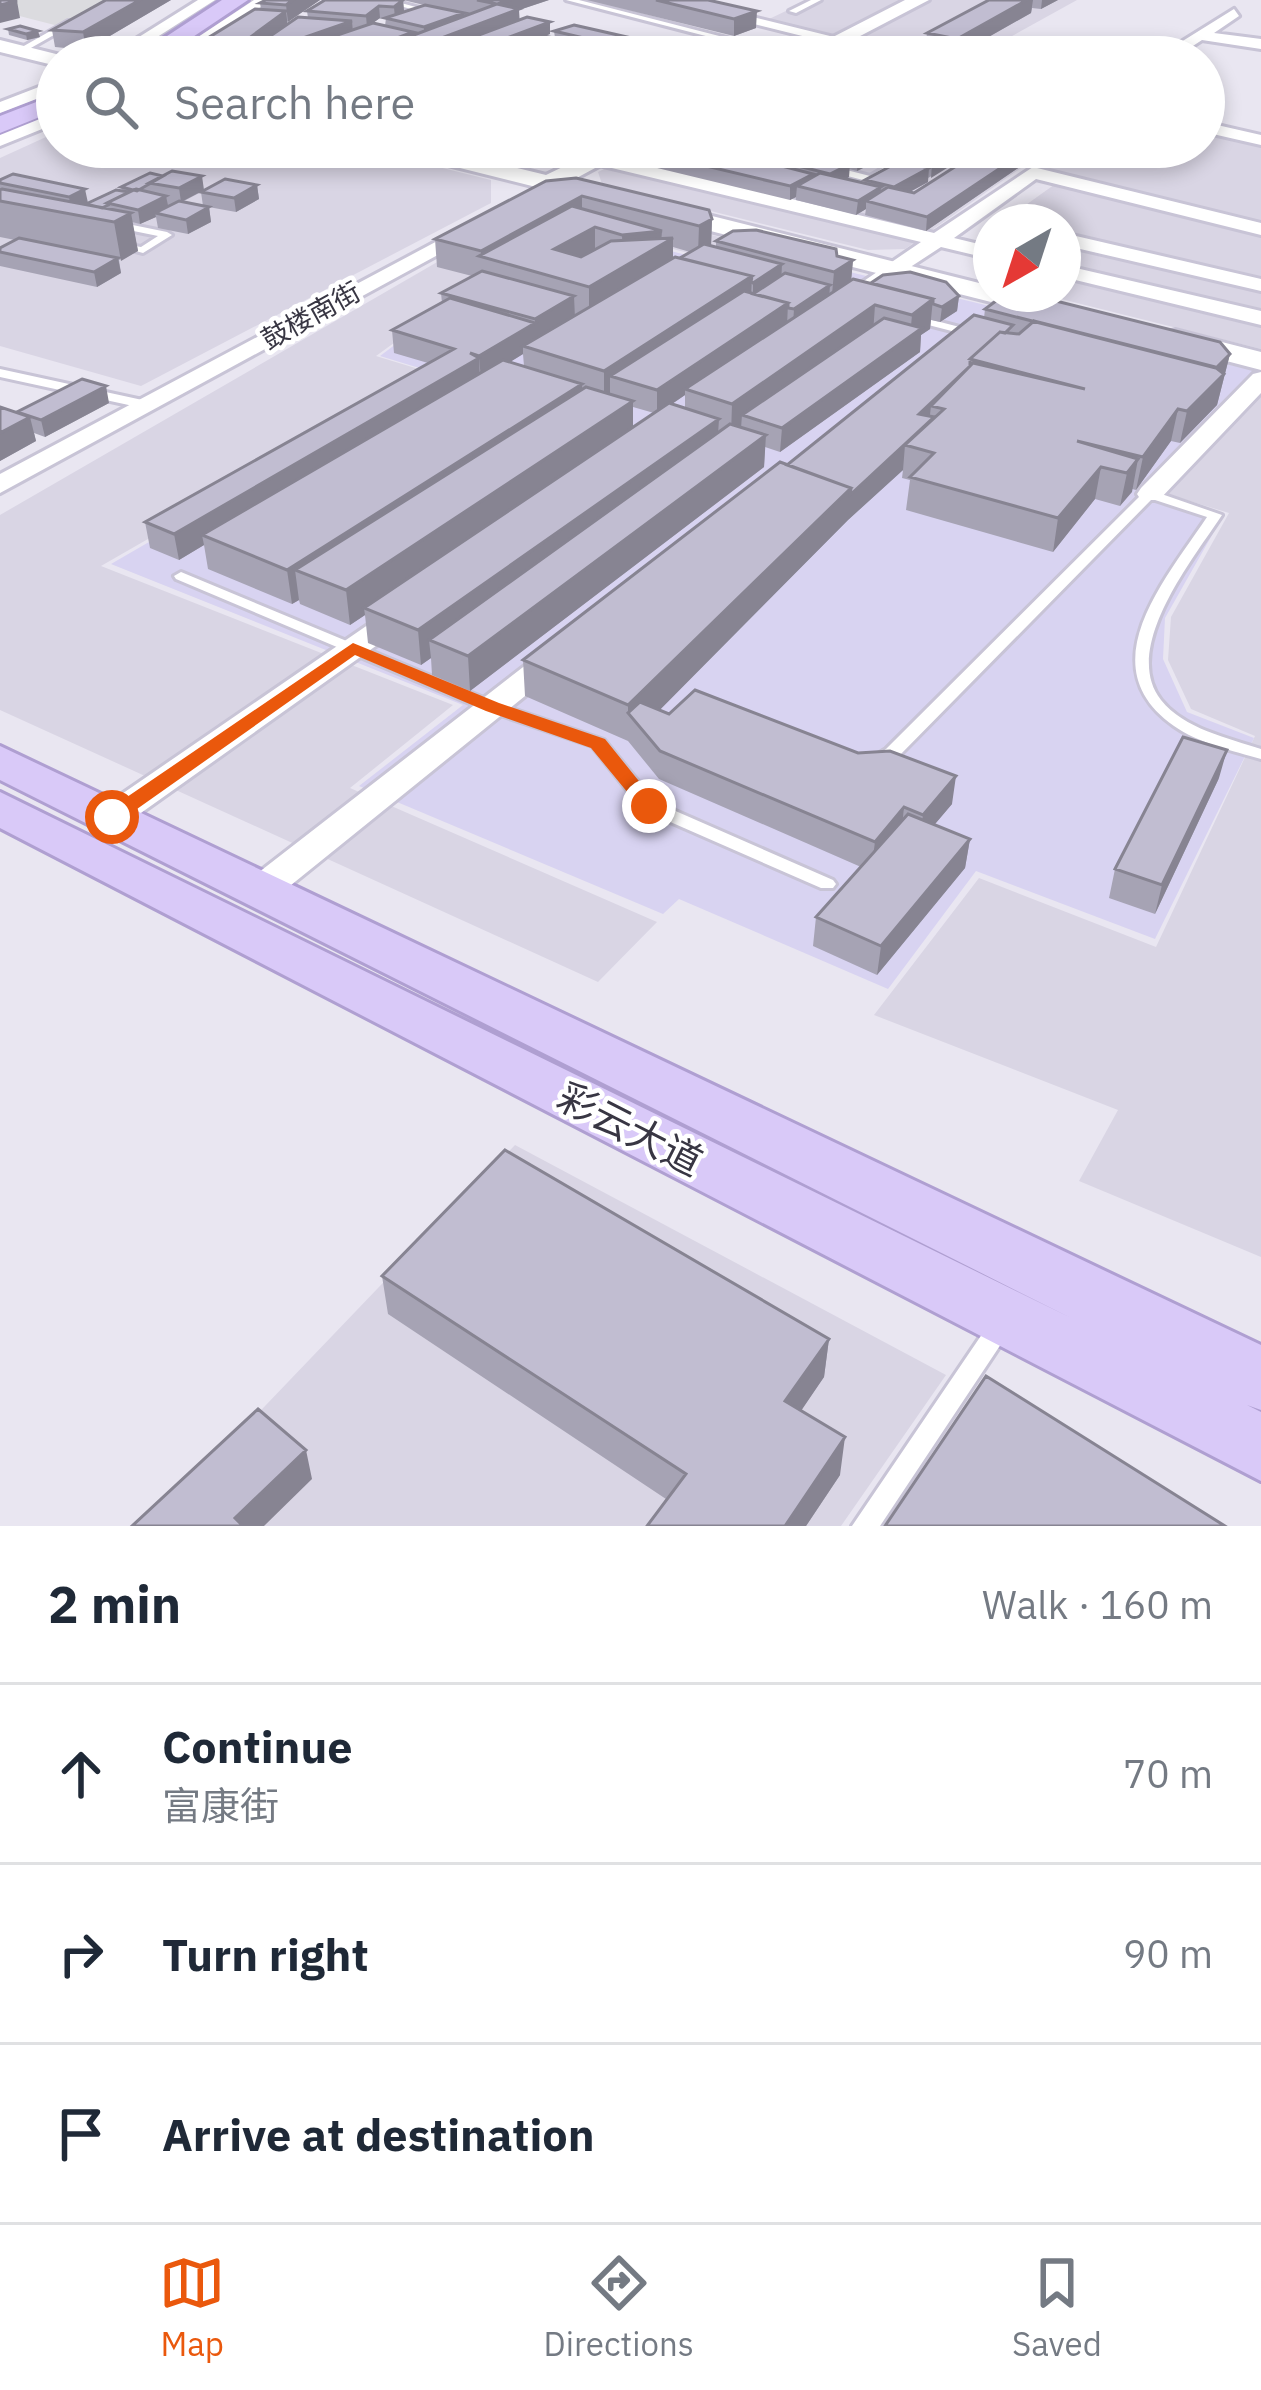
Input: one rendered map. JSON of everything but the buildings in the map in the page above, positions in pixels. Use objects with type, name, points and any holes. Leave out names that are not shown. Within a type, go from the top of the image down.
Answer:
[{"type":"main road","points":[[186,36],[233,11]]},
{"type":"main road","points":[[0,125],[36,110]]},
{"type":"main road","name":"彩云大道","points":[[0,761],[1261,1379]]},
{"type":"main road","name":"彩云大道","points":[[0,808],[1261,1448]]},
{"type":"street","points":[[149,36],[208,0]]},
{"type":"street","points":[[202,36],[233,11],[264,0]]},
{"type":"street","points":[[665,0],[820,36]]},
{"type":"street","points":[[845,36],[920,0]]},
{"type":"street","points":[[1199,35],[1234,13]]},
{"type":"street","points":[[1199,35],[1206,36]]},
{"type":"street","points":[[1225,39],[1261,44]]},
{"type":"street","points":[[0,108],[36,93]]},
{"type":"street","points":[[0,141],[36,126]]},
{"type":"street","points":[[1225,132],[1261,140]]},
{"type":"street","points":[[489,168],[742,238],[973,289]]},
{"type":"street","name":"鼓楼南街","points":[[0,485],[580,168]]},
{"type":"street","points":[[662,168],[973,249]]},
{"type":"street","points":[[998,204],[1033,173],[1261,229]]},
{"type":"street","points":[[861,304],[895,269],[937,240],[973,223]]},
{"type":"street","points":[[1081,243],[1261,285]]},
{"type":"street","points":[[1081,275],[1261,318]]},
{"type":"street","points":[[930,359],[976,334],[994,312]]},
{"type":"street","points":[[1146,332],[1261,361]]},
{"type":"street","points":[[1150,494],[1227,400],[1261,379]]},
{"type":"street","points":[[112,817],[431,594]]},
{"type":"street","points":[[262,889],[586,632]]},
{"type":"lane","points":[[381,0],[444,16]]},
{"type":"lane","points":[[570,0],[716,36]]},
{"type":"lane","points":[[793,11],[817,0]]},
{"type":"lane","points":[[233,11],[252,24]]},
{"type":"lane","points":[[410,19],[427,12]]},
{"type":"lane","points":[[39,36],[75,20]]},
{"type":"lane","points":[[940,36],[964,22]]},
{"type":"lane","points":[[829,168],[871,178],[890,168]]},
{"type":"lane","points":[[102,242],[143,250],[167,235],[107,223]]},
{"type":"lane","points":[[896,314],[976,334]]},
{"type":"lane","points":[[0,373],[147,405]]},
{"type":"lane","points":[[862,762],[892,753],[1150,494],[1215,515],[1141,637],[1138,661],[1144,682],[1158,706],[1180,724],[1261,754]]},
{"type":"lane","points":[[201,563],[181,576],[492,707],[598,743],[649,806],[827,884]]},
{"type":"lane","points":[[865,1526],[1005,1319]]},
{"type":"shaded area","points":[[0,0],[133,0],[78,31],[0,11]]},
{"type":"shaded area","points":[[809,0],[1077,0],[1012,36],[837,36],[767,20]]},
{"type":"shaded area","points":[[1225,135],[1261,143],[1261,224],[1042,172],[1048,168],[1225,168]]},
{"type":"shaded area","points":[[36,142],[36,168],[443,168],[491,180],[491,203],[141,386],[0,346],[0,262],[18,251],[0,247],[0,158]]},
{"type":"shaded area","points":[[606,168],[1021,168],[905,249],[868,250],[602,184],[598,172]]},
{"type":"shaded area","points":[[1058,182],[1261,232],[1261,311],[1081,268],[1081,204],[1027,204]]},
{"type":"shaded area","points":[[583,202],[731,240],[704,257],[580,225],[475,284],[376,356],[435,374],[101,566],[453,705],[350,788],[657,922],[598,982],[0,710],[0,515],[522,213]]},
{"type":"shaded area","points":[[579,227],[709,261],[739,245],[973,302],[973,312],[1014,312],[1260,372],[1148,491],[1224,514],[1165,618],[1163,659],[1187,712],[1254,738],[1155,939],[976,871],[888,989],[679,899],[663,914],[359,786],[463,705],[111,564],[439,374],[380,356],[477,283]]},
{"type":"shaded area","points":[[1081,272],[1261,316],[1261,349],[1081,304]]},
{"type":"shaded area","points":[[1261,393],[1261,1257],[1079,1181],[1118,1110],[874,1015],[979,878],[1156,947],[1255,736],[1191,709],[1168,660],[1171,617],[1229,513],[1157,491]]},
{"type":"shaded area","points":[[515,1145],[946,1375],[841,1526],[150,1526]]},
{"type":"route","points":[[112,817],[353,648],[492,707],[598,743],[649,806]]}]
